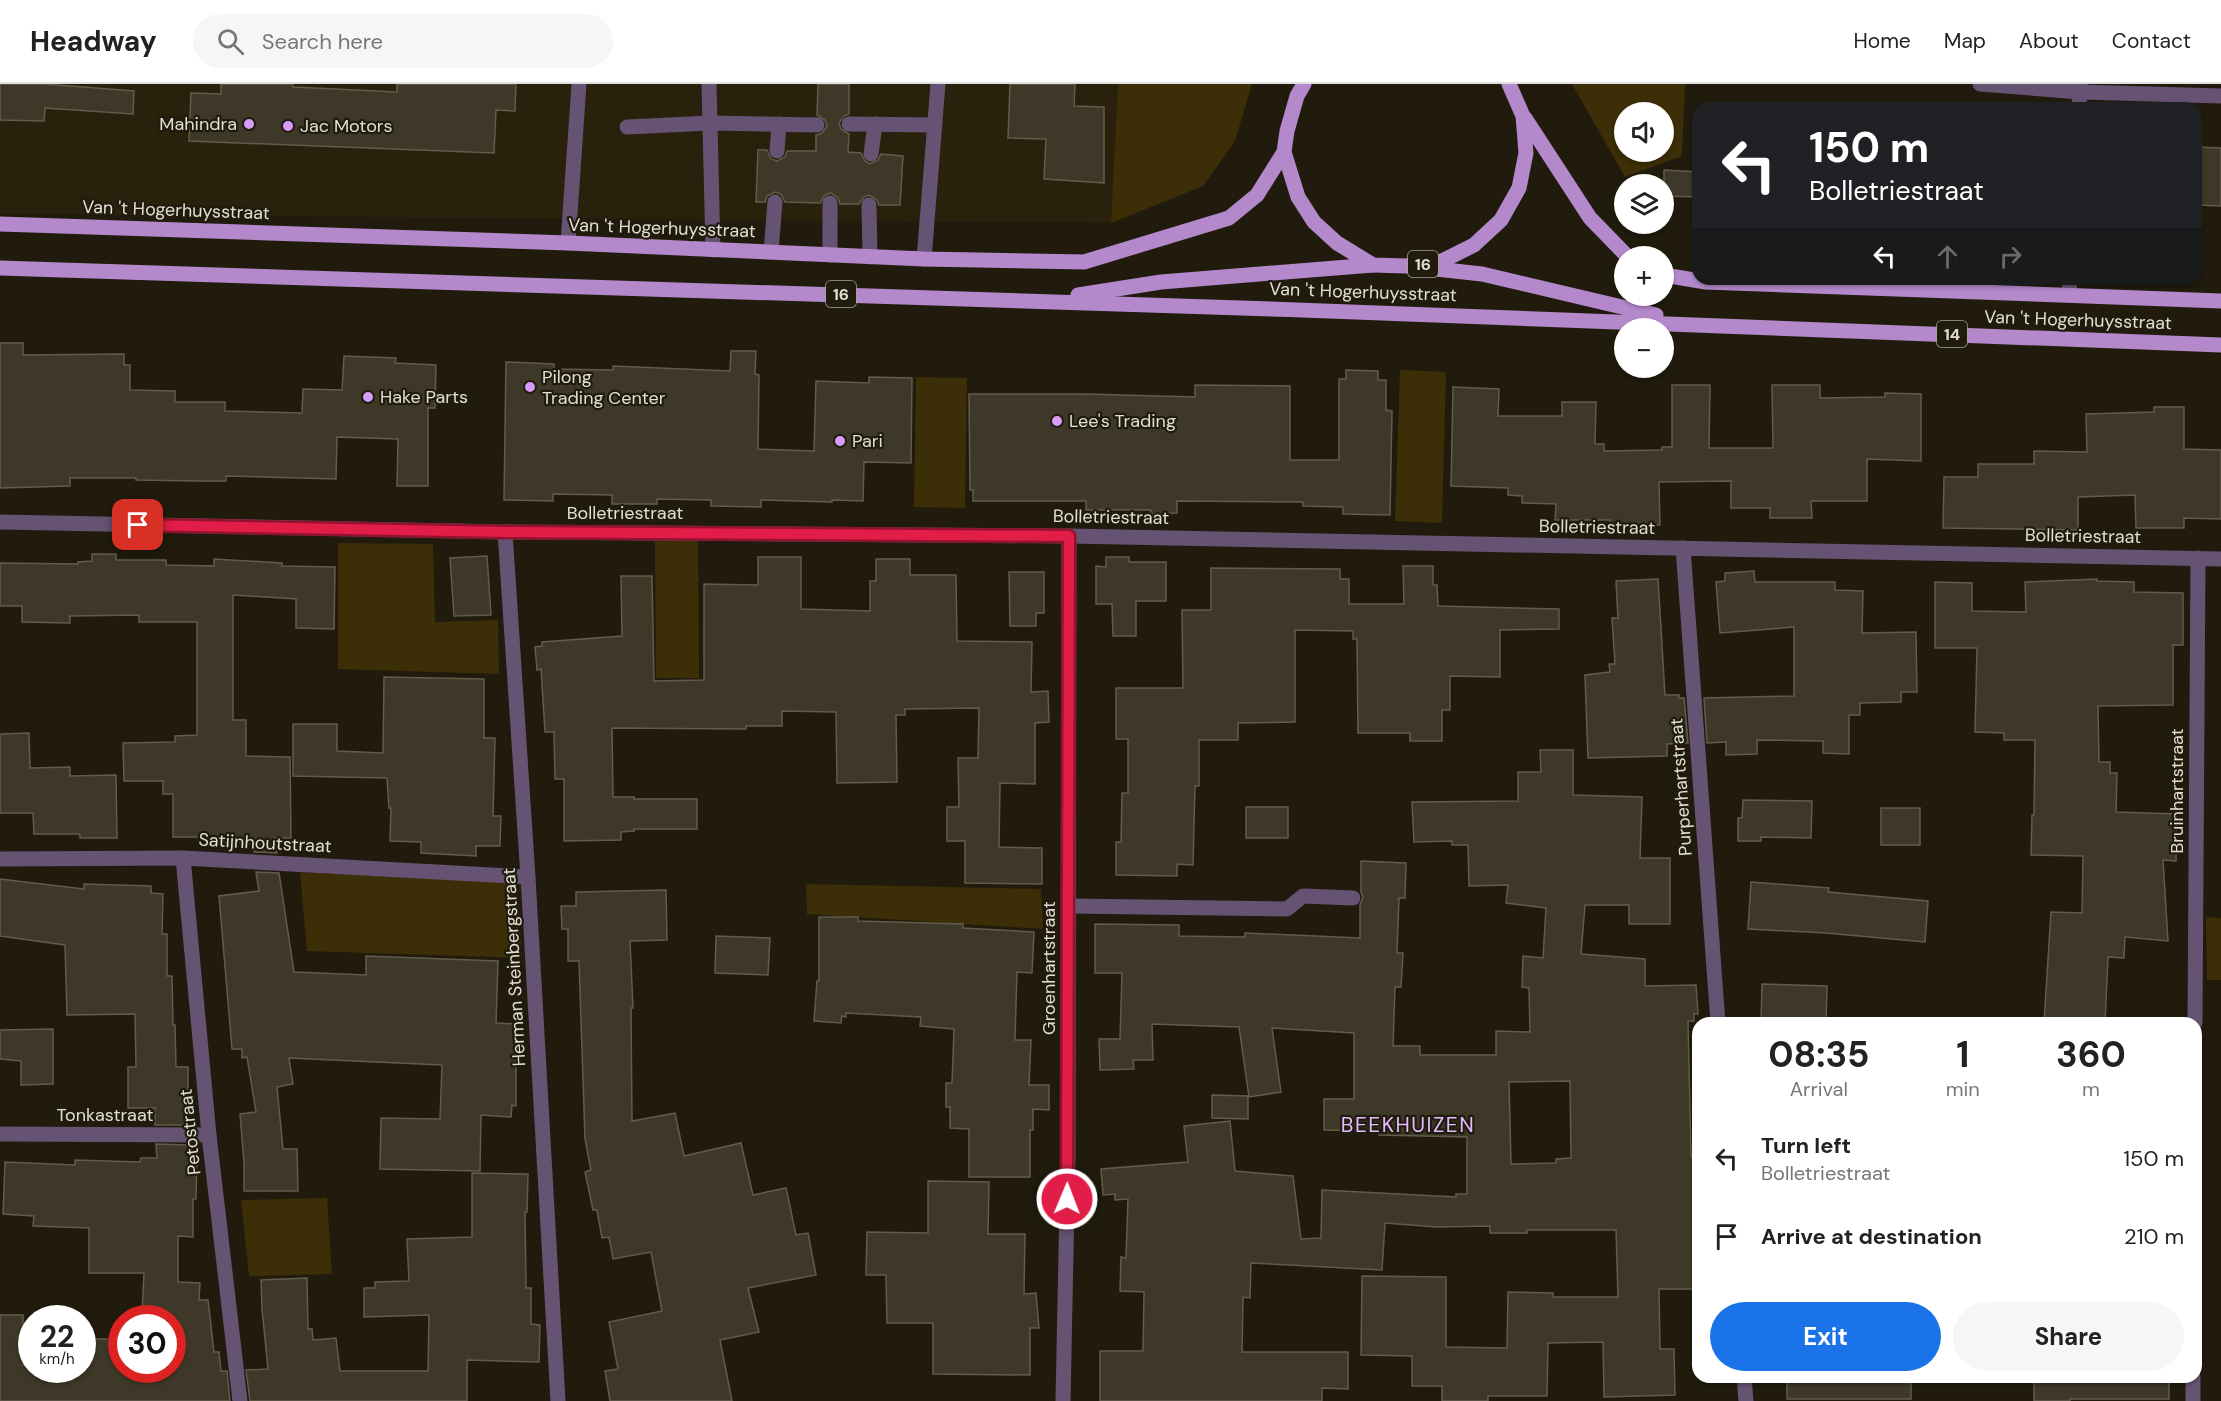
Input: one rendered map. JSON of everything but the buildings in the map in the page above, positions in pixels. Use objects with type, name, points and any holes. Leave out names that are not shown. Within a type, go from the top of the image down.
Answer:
[{"type":"main road","name":"16","points":[[1304,84],[1297,96],[1287,131],[1284,152],[1298,197],[1314,222],[1337,243],[1373,265],[1406,266],[1442,261],[1474,245],[1501,220],[1519,188],[1526,153],[1523,116],[1509,84]]},
{"type":"main road","points":[[1523,116],[1590,218],[1617,246]]},
{"type":"main road","name":"Van 't Hogerhuysstraat","points":[[0,224],[568,243],[924,259],[1084,262],[1229,218],[1257,195],[1284,152]]},
{"type":"main road","name":"Van 't Hogerhuysstraat","points":[[1042,300],[1161,282],[1373,265]]},
{"type":"main road","name":"Van 't Hogerhuysstraat","points":[[1406,266],[1482,274],[1630,308],[1682,323]]},
{"type":"main road","name":"Van 't Hogerhuysstraat","points":[[0,268],[1042,300],[2221,345]]},
{"type":"main road","name":"Van 't Hogerhuysstraat","points":[[1674,276],[1692,279]]},
{"type":"main road","name":"Van 't Hogerhuysstraat","points":[[1894,285],[2070,287],[2221,301]]},
{"type":"street","points":[[568,243],[579,84]]},
{"type":"street","points":[[709,84],[713,250]]},
{"type":"street","points":[[924,259],[938,84]]},
{"type":"street","points":[[1980,84],[2221,96]]},
{"type":"street","points":[[627,127],[710,123],[817,125]]},
{"type":"street","points":[[777,151],[779,123]]},
{"type":"street","points":[[849,124],[934,125]]},
{"type":"street","points":[[871,154],[875,124]]},
{"type":"street","points":[[771,252],[775,202]]},
{"type":"street","points":[[830,203],[830,255]]},
{"type":"street","points":[[869,205],[870,256]]},
{"type":"street","name":"Bolletriestraat","points":[[0,522],[505,532],[1069,536],[2221,559]]},
{"type":"street","name":"Herman Steinbergstraat","points":[[505,532],[528,877],[558,1401]]},
{"type":"street","name":"Groenhartstraat","points":[[1063,1401],[1068,1154],[1069,536]]},
{"type":"street","name":"Purperhartstraat","points":[[1683,548],[1718,1017]]},
{"type":"street","name":"Bruinhartstraat","points":[[2195,1017],[2198,558]]},
{"type":"street","name":"Satijnhoutstraat","points":[[0,859],[183,858],[528,877]]},
{"type":"street","name":"Petostraat","points":[[183,858],[209,1135],[240,1401]]},
{"type":"street","points":[[1069,906],[1287,909],[1303,896],[1353,898]]},
{"type":"street","name":"Tonkastraat","points":[[0,1134],[209,1135]]},
{"type":"street","points":[[1744,1383],[1746,1401]]},
{"type":"street","points":[[2193,1383],[2193,1401]]},
{"type":"shaded area","points":[[0,84],[1118,84],[1111,223],[0,214]]},
{"type":"shaded area","points":[[1118,84],[1252,84],[1235,141],[1203,186],[1111,223]]},
{"type":"shaded area","points":[[1572,84],[1685,84],[1682,156],[1674,159],[1674,102],[1614,102],[1614,158]]},
{"type":"shaded area","points":[[1616,162],[1666,162],[1633,174],[1623,174]]},
{"type":"shaded area","points":[[1400,370],[1446,372],[1442,523],[1395,521]]},
{"type":"shaded area","points":[[916,377],[967,378],[965,508],[914,507]]},
{"type":"shaded area","points":[[655,541],[698,541],[699,678],[656,678]]},
{"type":"shaded area","points":[[338,543],[433,544],[435,622],[498,620],[499,674],[338,669]]},
{"type":"shaded area","points":[[300,872],[507,884],[518,901],[522,958],[307,951]]},
{"type":"shaded area","points":[[806,884],[1041,889],[1043,929],[807,914]]},
{"type":"shaded area","points":[[2206,917],[2221,918],[2221,980],[2207,980]]},
{"type":"shaded area","points":[[327,1198],[332,1274],[249,1276],[241,1200]]},
{"type":"place","name":"Mahindra","points":[[249,124]]},
{"type":"place","name":"Jac Motors","points":[[288,126]]},
{"type":"place","name":"Pilong Trading Center","points":[[530,387]]},
{"type":"place","name":"Hake Parts","points":[[368,397]]},
{"type":"place","name":"Lee's Trading","points":[[1057,421]]},
{"type":"place","name":"Pari","points":[[840,441]]},
{"type":"district","name":"BEEKHUIZEN","points":[[1408,1125]]},
{"type":"route","points":[[138,525],[505,532],[1069,536],[1067,1199]]}]
